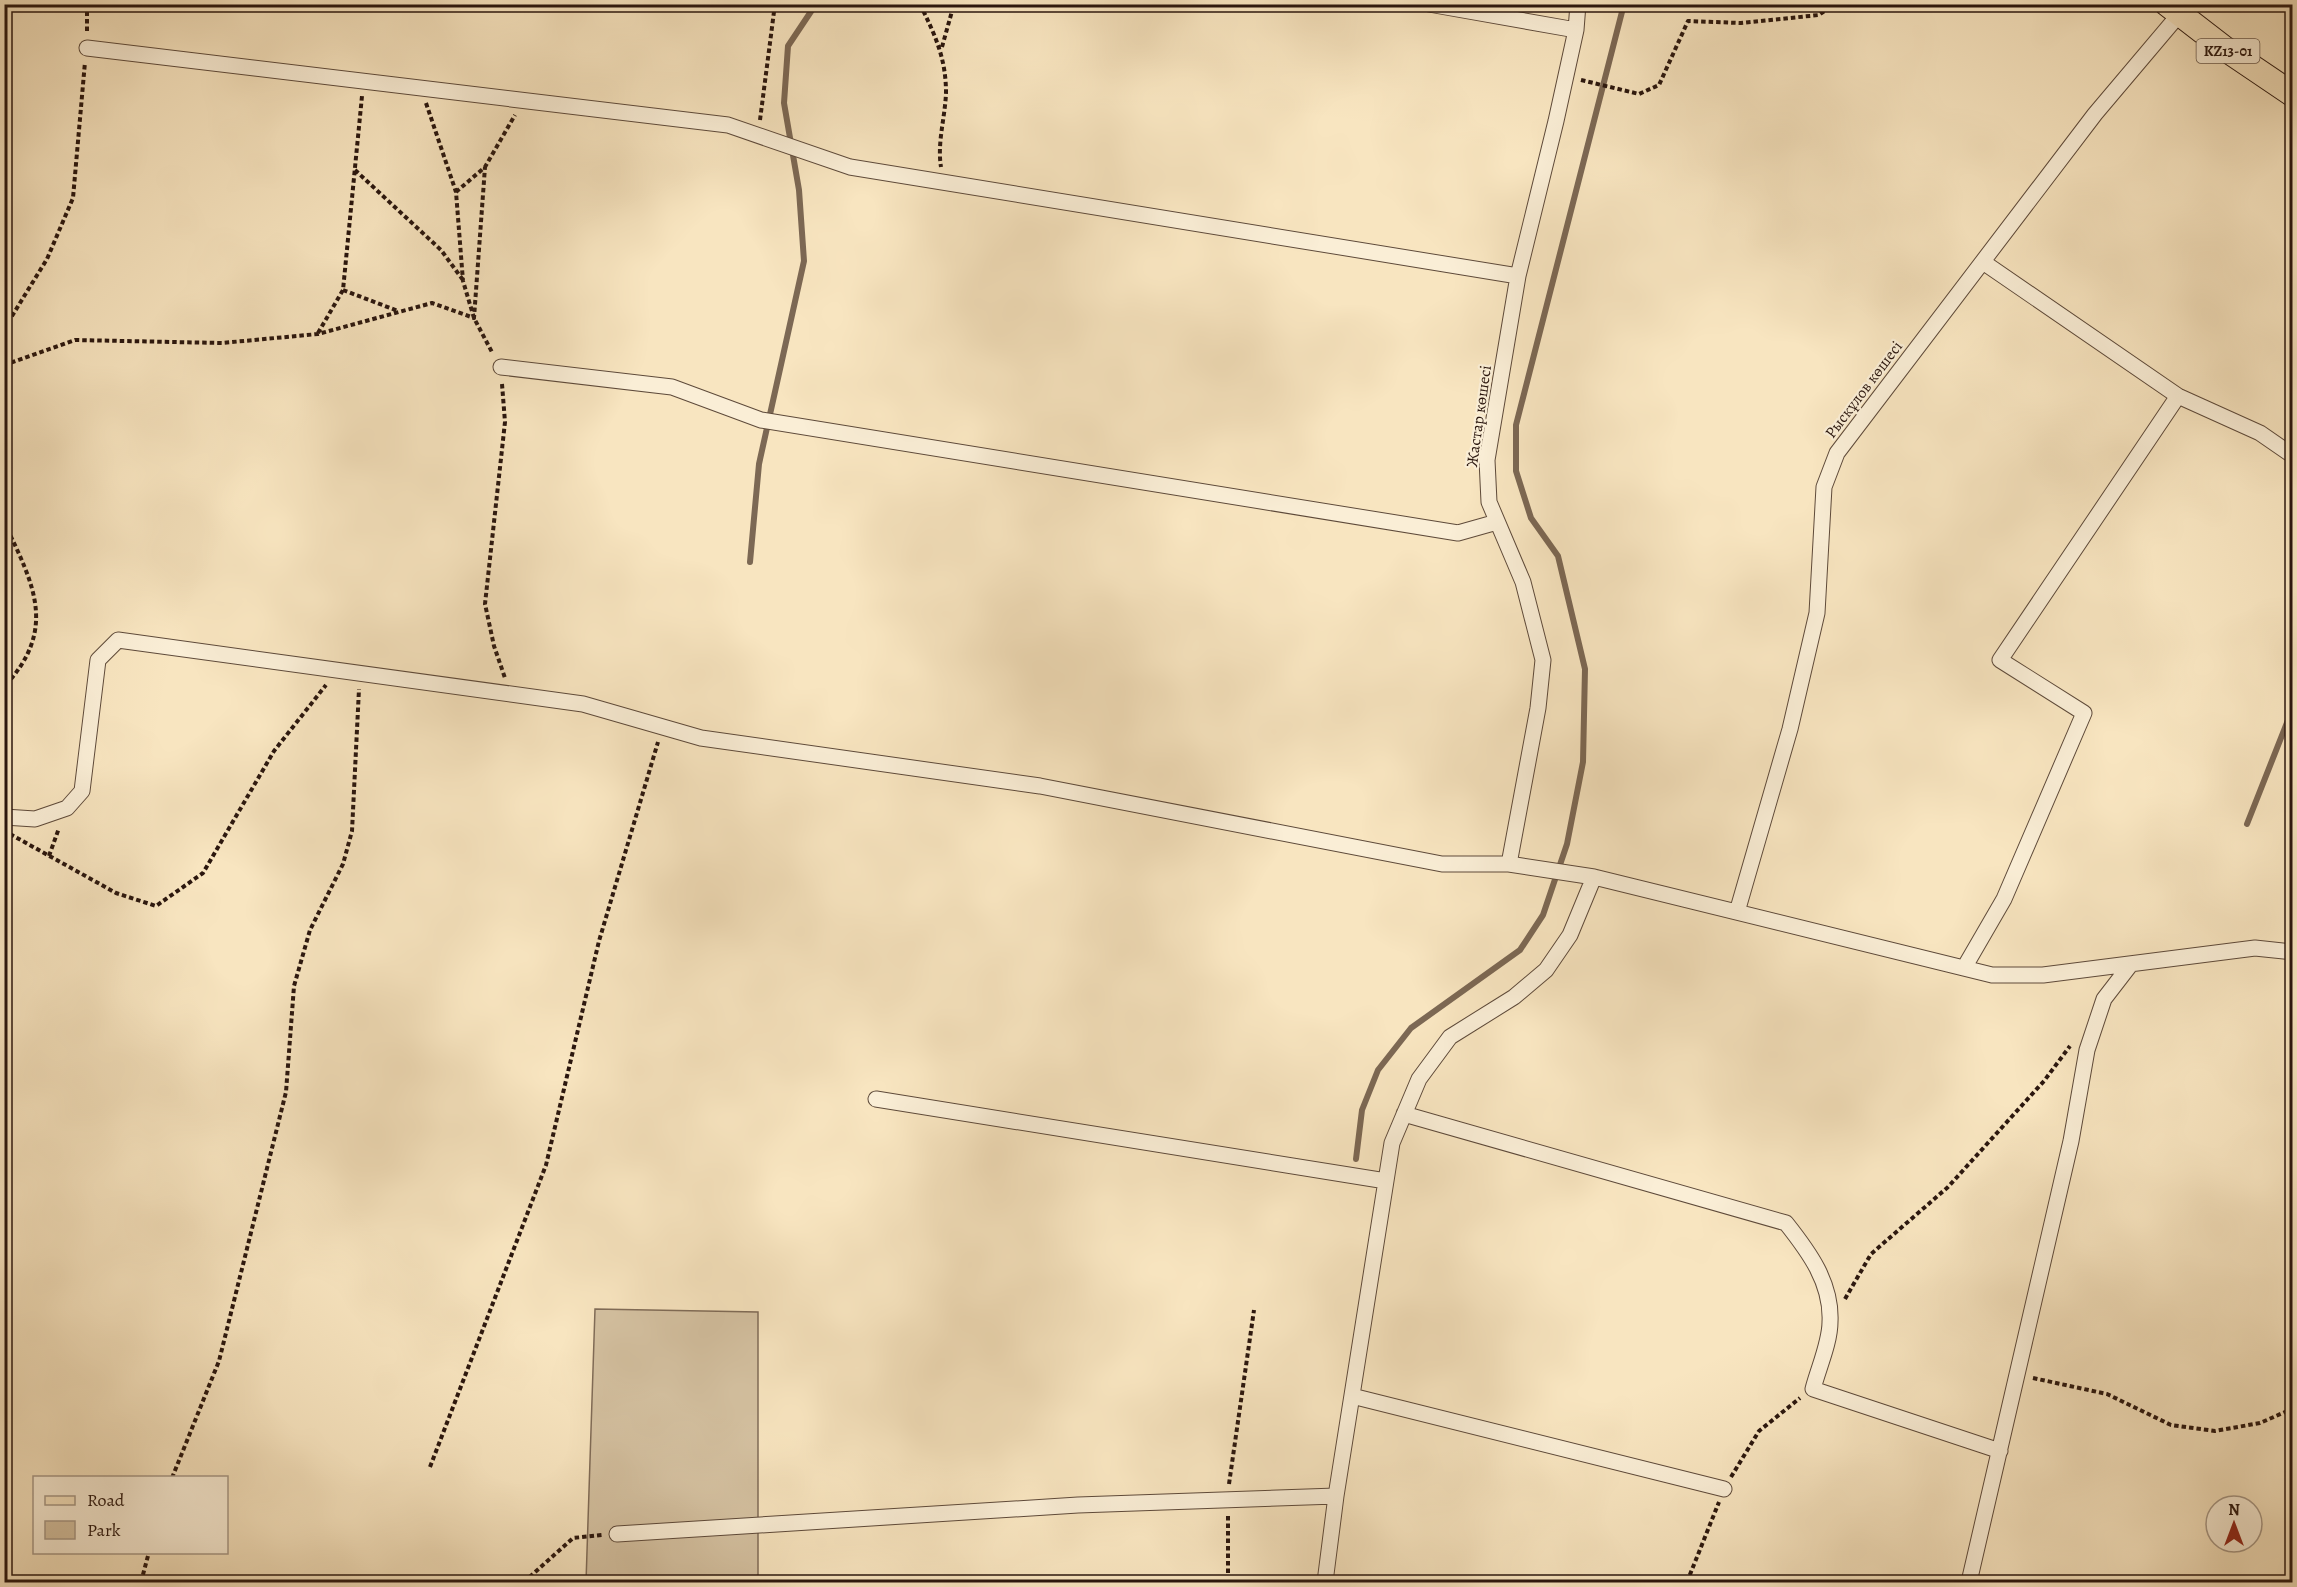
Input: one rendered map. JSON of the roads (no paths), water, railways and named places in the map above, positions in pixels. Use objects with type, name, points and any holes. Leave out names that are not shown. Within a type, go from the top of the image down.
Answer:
[{"type":"main road","name":"KZ13-01","points":[[2178,8],[2292,94]]},
{"type":"street","points":[[1429,4],[1576,30]]},
{"type":"street","name":"Жастар көшесі","points":[[1509,864],[1538,708],[1543,660],[1523,582],[1489,502],[1487,460],[1518,276],[1566,76],[1576,30],[1578,4]]},
{"type":"street","name":"Рыскұлов көшесі","points":[[1737,912],[1790,729],[1817,613],[1824,487],[1837,453],[2178,8]]},
{"type":"street","points":[[87,48],[728,125],[850,167],[1518,276]]},
{"type":"street","points":[[1983,262],[2178,396],[2260,434],[2289,453]]},
{"type":"street","points":[[501,367],[672,387],[761,420],[1446,532],[1458,533],[1497,522]]},
{"type":"street","points":[[1964,968],[2004,899],[2084,713],[2000,660],[2178,396]]},
{"type":"street","points":[[4,817],[35,819],[67,808],[82,791],[98,660],[118,640],[583,704],[701,738],[1040,786],[1442,864],[1509,864],[1594,877],[1992,975],[2043,975],[2255,948],[2292,952]]},
{"type":"street","points":[[1326,1582],[1336,1496],[1392,1143],[1419,1079],[1450,1037],[1514,997],[1545,970],[1570,935],[1594,877]]},
{"type":"street","points":[[1969,1582],[2071,1141],[2086,1050],[2104,999],[2131,964]]},
{"type":"street","points":[[876,1099],[1386,1181]]},
{"type":"street","points":[[1404,1114],[1786,1223],[1806,1248],[1826,1285],[1831,1323],[1813,1389],[2000,1451]]},
{"type":"street","points":[[1352,1396],[1724,1489]]},
{"type":"street","points":[[617,1534],[1078,1505],[1336,1496]]},
{"type":"waterway","points":[[750,562],[759,464],[804,261],[799,190],[784,103],[788,46],[816,4]]},
{"type":"waterway","points":[[1356,1159],[1362,1110],[1378,1070],[1411,1028],[1520,950],[1543,915],[1567,844],[1583,762],[1585,669],[1558,556],[1531,518],[1516,471],[1516,425],[1624,4]]},
{"type":"waterway","points":[[2247,824],[2292,710]]}]
